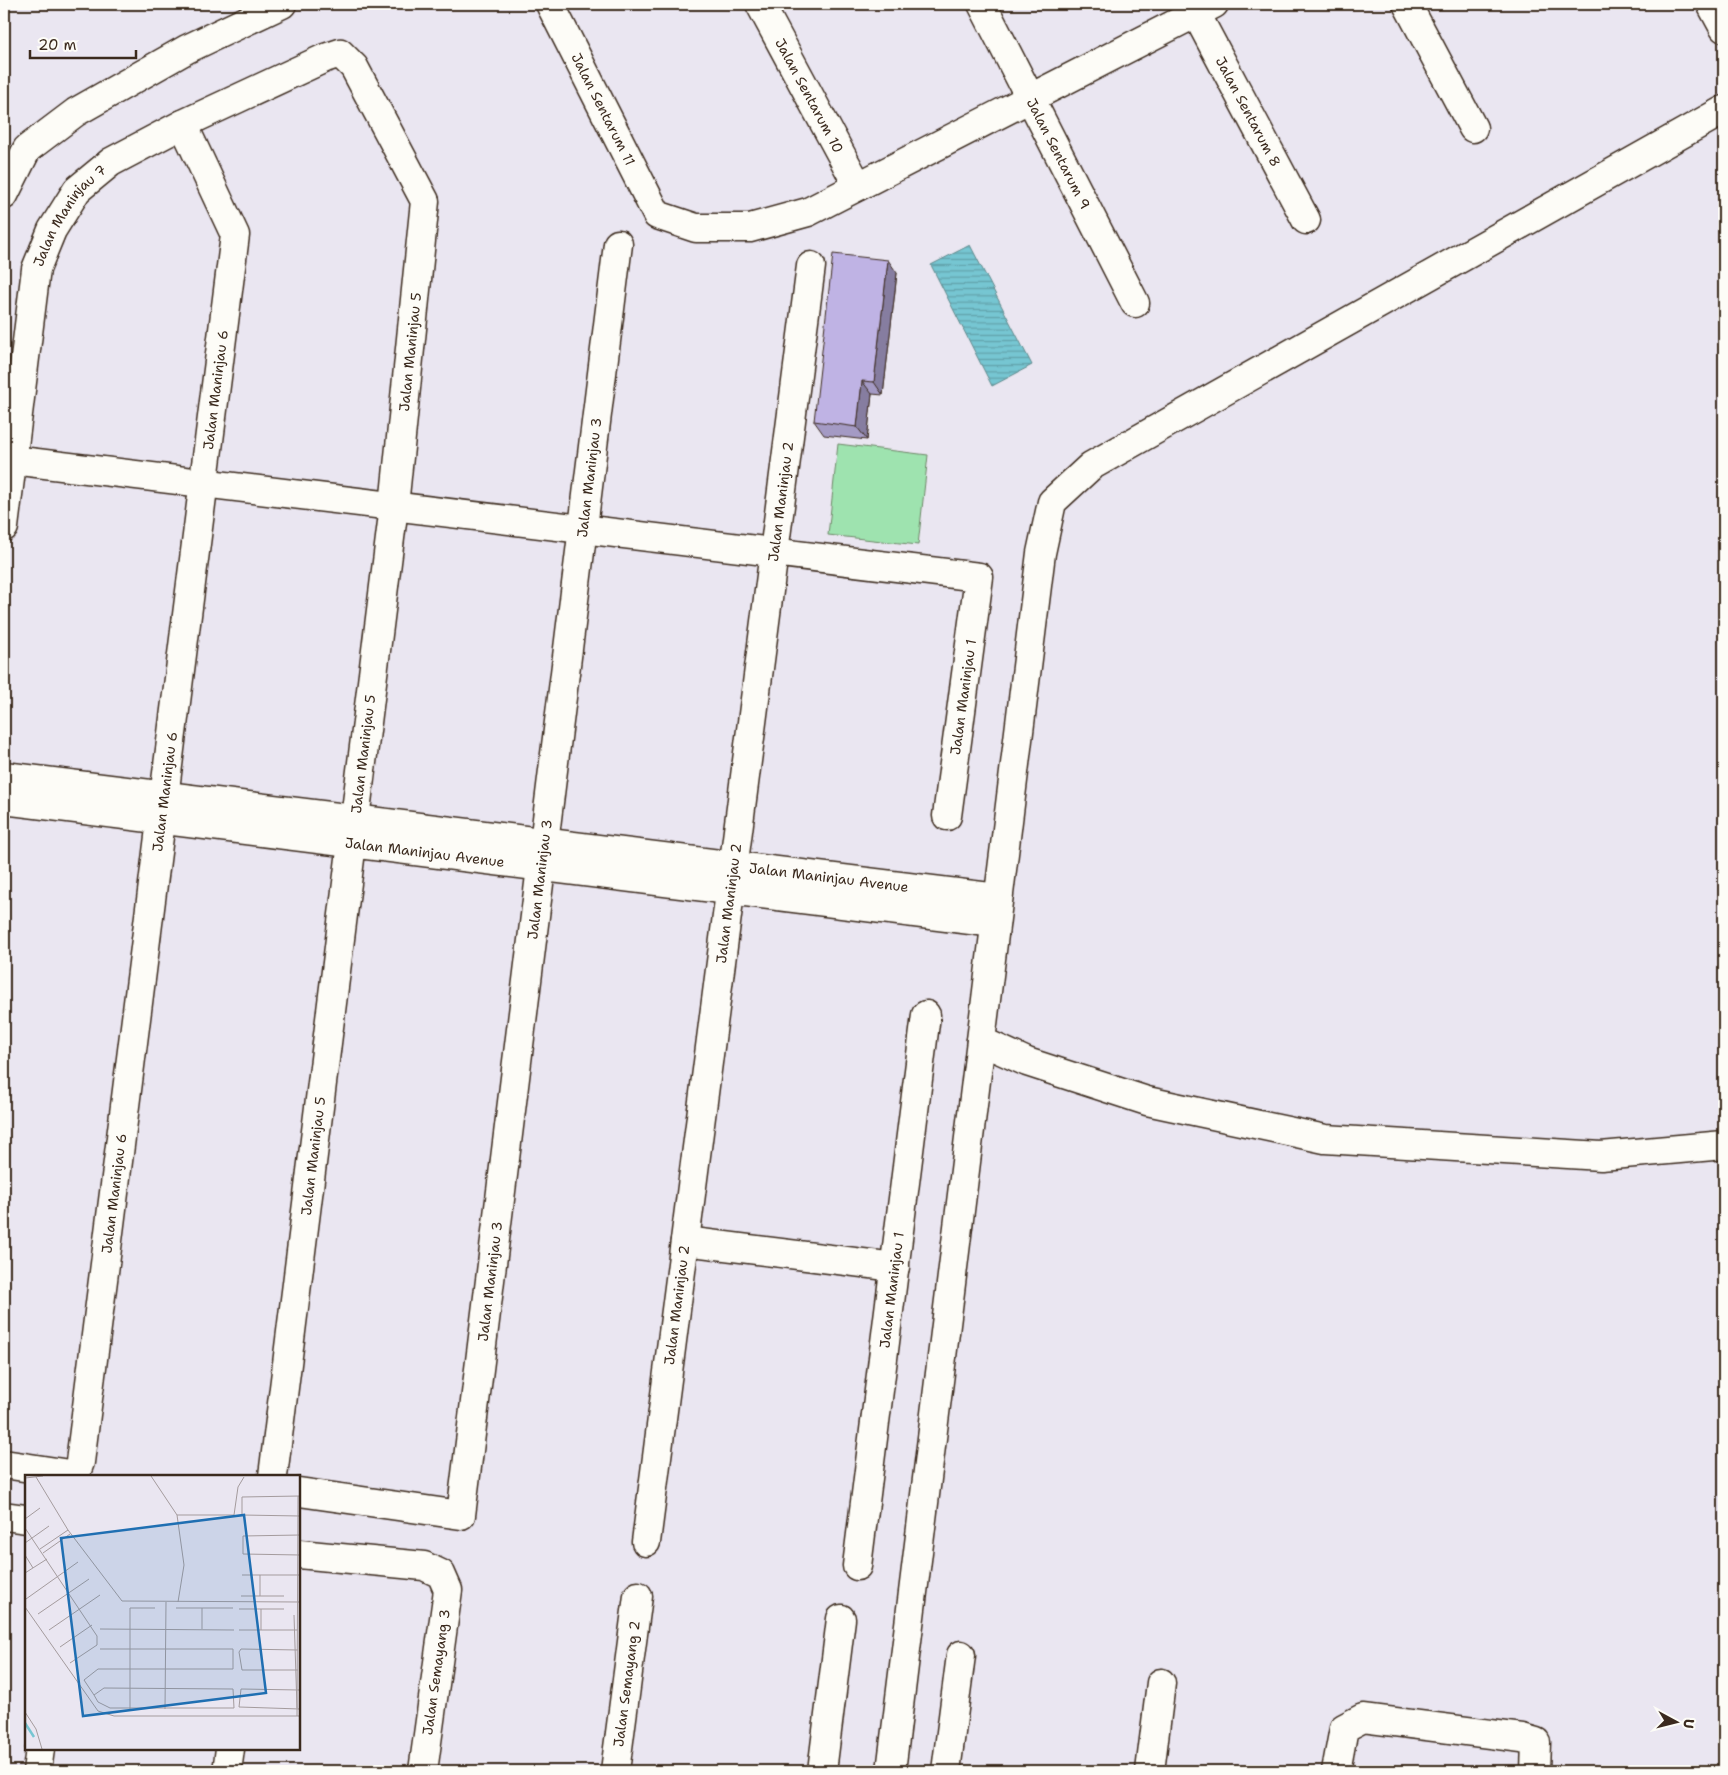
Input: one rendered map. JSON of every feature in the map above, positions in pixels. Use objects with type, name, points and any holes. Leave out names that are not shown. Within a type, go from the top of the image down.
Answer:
[{"type":"street","points":[[4,195],[27,149],[76,112],[187,49],[282,4]]},
{"type":"street","name":"Jalan Sentarum 11","points":[[550,4],[657,215],[696,228],[750,228],[808,212],[858,186]]},
{"type":"street","name":"Jalan Sentarum 10","points":[[760,4],[858,186]]},
{"type":"street","name":"Jalan Sentarum 9","points":[[982,4],[1135,303]]},
{"type":"street","points":[[1407,4],[1473,128]]},
{"type":"street","points":[[1711,4],[1724,28]]},
{"type":"street","points":[[858,186],[1030,98],[1201,7]]},
{"type":"street","name":"Jalan Sentarum 8","points":[[1201,7],[1306,220]]},
{"type":"street","name":"Jalan Maninjau 7","points":[[4,527],[36,270],[52,230],[77,190],[104,168],[183,124],[325,58],[340,53]]},
{"type":"street","name":"Jalan Maninjau 5","points":[[273,1475],[394,506],[425,201],[354,67],[340,53]]},
{"type":"street","points":[[891,1771],[1041,553],[1052,502],[1091,466],[1724,110]]},
{"type":"street","name":"Jalan Maninjau 6","points":[[4,1464],[69,1474],[77,1470],[236,235],[183,124]]},
{"type":"street","name":"Jalan Maninjau 3","points":[[300,1492],[462,1515],[618,244]]},
{"type":"street","name":"Jalan Maninjau 2","points":[[646,1542],[810,266]]},
{"type":"street","points":[[12,460],[774,552]]},
{"type":"street","name":"Jalan Maninjau 1","points":[[774,552],[979,577],[947,816]]},
{"type":"street","name":"Jalan Maninjau Avenue","points":[[4,776],[162,808]]},
{"type":"street","name":"Jalan Maninjau Avenue","points":[[4,800],[162,808],[997,910]]},
{"type":"street","name":"Jalan Maninjau 1","points":[[857,1566],[926,1016]]},
{"type":"street","points":[[981,1041],[1027,1062],[1147,1101],[1325,1139],[1601,1156],[1724,1145]]},
{"type":"street","points":[[685,1241],[894,1267]]},
{"type":"street","points":[[4,1516],[25,1519]]},
{"type":"street","name":"Jalan Semayang 3","points":[[300,1554],[424,1566],[441,1574],[448,1590],[423,1771]]},
{"type":"street","name":"Jalan Semayang 2","points":[[615,1771],[638,1596]]},
{"type":"street","points":[[822,1771],[841,1619]]},
{"type":"street","points":[[946,1771],[961,1655]]},
{"type":"street","points":[[1150,1771],[1161,1684]]},
{"type":"street","points":[[1336,1771],[1344,1728],[1363,1718],[1522,1738],[1536,1742],[1534,1771]]},
{"type":"street","points":[[37,1771],[40,1750]]},
{"type":"street","points":[[227,1771],[230,1750]]},
{"type":"green space","points":[[838,444],[928,455],[918,545],[828,535]]},
{"type":"water","points":[[970,245],[1032,365],[992,386],[931,265]]},
{"type":"building","points":[[833,254],[888,260],[874,382],[862,381],[857,427],[814,421]]}]
